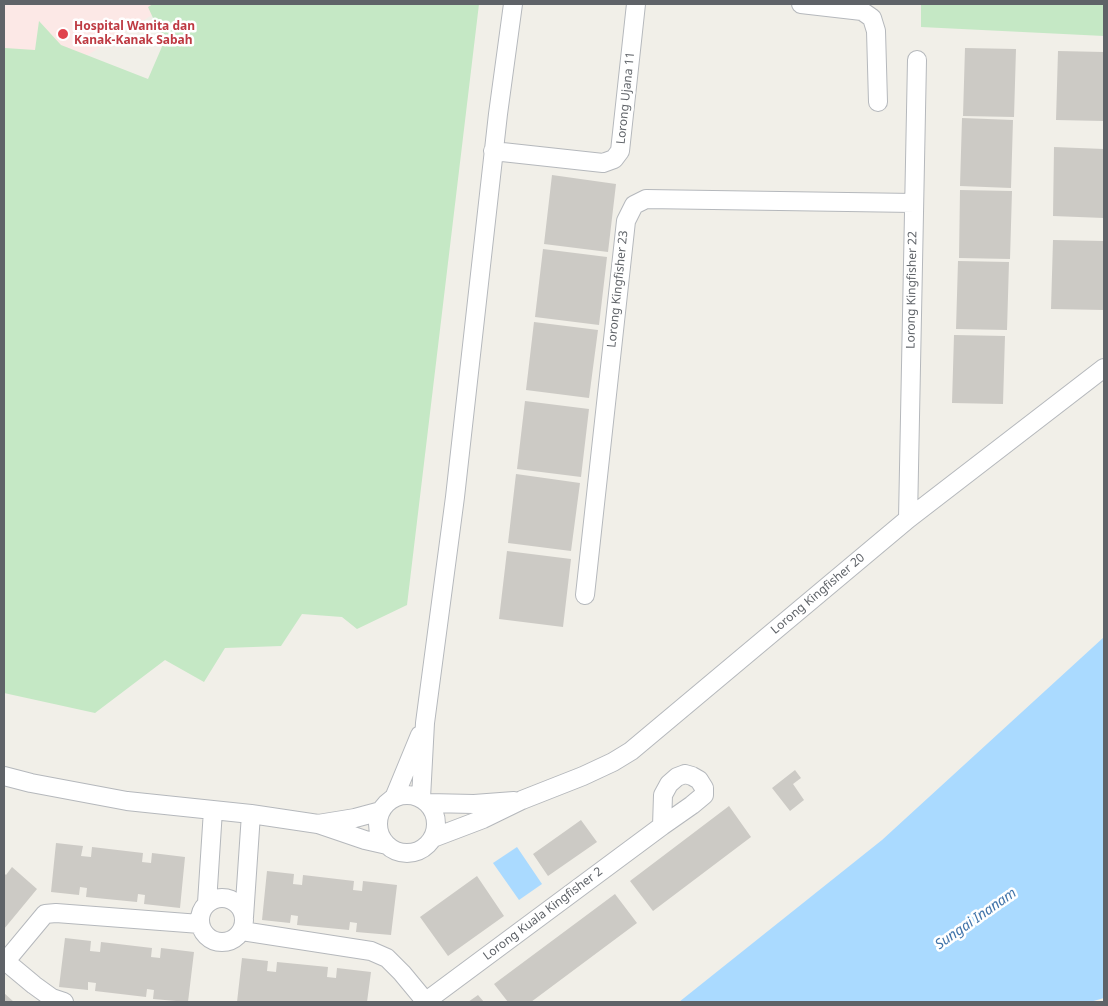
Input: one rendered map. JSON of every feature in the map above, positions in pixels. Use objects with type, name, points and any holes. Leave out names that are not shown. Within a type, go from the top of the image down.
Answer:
[{"type":"street","points":[[424,801],[425,723],[455,498],[493,151],[513,4]]},
{"type":"street","name":"Lorong Ujana 11","points":[[493,151],[603,163],[614,159],[620,151],[636,4]]},
{"type":"street","points":[[801,4],[862,11],[872,18],[876,31],[878,102]]},
{"type":"street","name":"Lorong Kingfisher 22","points":[[908,519],[917,60]]},
{"type":"street","name":"Lorong Kingfisher 23","points":[[584,594],[626,221],[634,205],[646,199],[914,203]]},
{"type":"street","name":"Lorong Kingfisher 20","points":[[433,838],[483,819],[522,800],[583,776],[613,762],[631,750],[908,519],[1104,368]]},
{"type":"street","points":[[394,798],[425,723]]},
{"type":"street","points":[[4,776],[127,801],[251,814],[318,824],[387,845]]},
{"type":"street","points":[[412,795],[424,801],[433,811],[436,829],[433,838],[421,851],[403,853],[394,850],[381,837],[378,829],[378,820],[381,811],[394,798],[412,795]]},
{"type":"street","name":"Lorong Kingfisher 20","points":[[424,801],[474,804],[522,800]]},
{"type":"street","points":[[212,810],[207,903],[201,913],[200,924],[206,937],[218,943],[232,941],[243,924],[251,814]]},
{"type":"street","points":[[318,824],[355,818],[381,811]]},
{"type":"street","name":"Lorong Kuala Kingfisher 2","points":[[425,1002],[662,826]]},
{"type":"street","points":[[207,903],[220,898],[233,900],[238,905],[243,924]]},
{"type":"street","points":[[64,1002],[52,998],[4,961],[45,914],[56,913],[200,924]]},
{"type":"street","points":[[243,924],[371,951],[387,958],[402,973],[425,1002]]},
{"type":"shaded area","name":"Hospital Wanita dan Kanak-Kanak Sabah","points":[[4,4],[170,4],[52,77],[4,63]]},
{"type":"green space","points":[[153,4],[479,4],[407,605],[357,629],[342,617],[302,614],[281,646],[225,648],[204,682],[165,660],[95,713],[4,693],[4,38],[5,48],[35,50],[39,21],[61,45],[148,79],[164,42],[148,7]]},
{"type":"green space","points":[[921,4],[1104,4],[1104,36],[921,27]]},
{"type":"water","name":"Sungai Inanam","points":[[1104,637],[1104,998],[1090,1002],[679,1002],[882,840]]},
{"type":"water","points":[[517,847],[542,884],[519,900],[493,863]]},
{"type":"building","points":[[965,48],[1016,49],[1014,117],[963,116]]},
{"type":"building","points":[[1058,51],[1104,52],[1104,121],[1056,120]]},
{"type":"building","points":[[962,118],[1013,120],[1011,188],[960,186]]},
{"type":"building","points":[[1054,147],[1104,149],[1104,218],[1053,216]]},
{"type":"building","points":[[552,175],[616,184],[608,252],[544,244]]},
{"type":"building","points":[[960,190],[1012,191],[1010,259],[959,258]]},
{"type":"building","points":[[1053,240],[1104,241],[1104,310],[1051,309]]},
{"type":"building","points":[[543,249],[607,257],[599,325],[535,317]]},
{"type":"building","points":[[958,261],[1009,262],[1007,330],[956,329]]},
{"type":"building","points":[[534,322],[598,330],[589,398],[526,390]]},
{"type":"building","points":[[954,335],[1005,336],[1003,404],[952,403]]},
{"type":"building","points":[[525,401],[589,409],[581,477],[517,469]]},
{"type":"building","points":[[516,474],[580,483],[571,551],[508,543]]},
{"type":"building","points":[[507,551],[571,559],[563,627],[499,619]]},
{"type":"building","points":[[795,770],[801,778],[793,784],[804,800],[790,811],[772,788]]},
{"type":"building","points":[[729,806],[751,837],[653,911],[630,881]]},
{"type":"building","points":[[581,820],[597,842],[548,876],[533,854]]},
{"type":"building","points":[[56,843],[83,846],[81,856],[91,857],[92,847],[143,853],[142,862],[151,863],[152,853],[185,857],[180,908],[144,904],[145,895],[138,894],[137,902],[86,897],[87,888],[80,887],[79,895],[51,892]]},
{"type":"building","points":[[12,867],[37,889],[4,929],[4,873],[6,875]]},
{"type":"building","points":[[267,871],[294,874],[293,884],[302,885],[303,875],[354,881],[353,890],[362,891],[363,881],[397,885],[391,935],[356,932],[357,923],[350,922],[349,930],[297,925],[298,916],[291,915],[290,923],[262,920]]},
{"type":"building","points":[[477,876],[504,916],[448,956],[420,917]]},
{"type":"building","points":[[615,894],[637,923],[531,1002],[508,1002],[494,984]]},
{"type":"building","points":[[65,938],[91,941],[90,951],[100,952],[101,942],[152,948],[151,957],[160,958],[161,948],[194,952],[188,1002],[153,999],[154,990],[147,989],[146,997],[95,991],[96,983],[88,982],[88,990],[59,987]]},
{"type":"building","points":[[242,958],[268,961],[267,971],[276,972],[277,962],[328,967],[327,977],[336,978],[337,968],[371,972],[367,1002],[237,1002]]},
{"type":"building","points":[[4,993],[14,1002],[4,1002]]},
{"type":"building","points":[[478,995],[484,1002],[468,1002]]},
{"type":"place","name":"Hospital Wanita dan Kanak-Kanak Sabah","points":[[63,34]]}]
